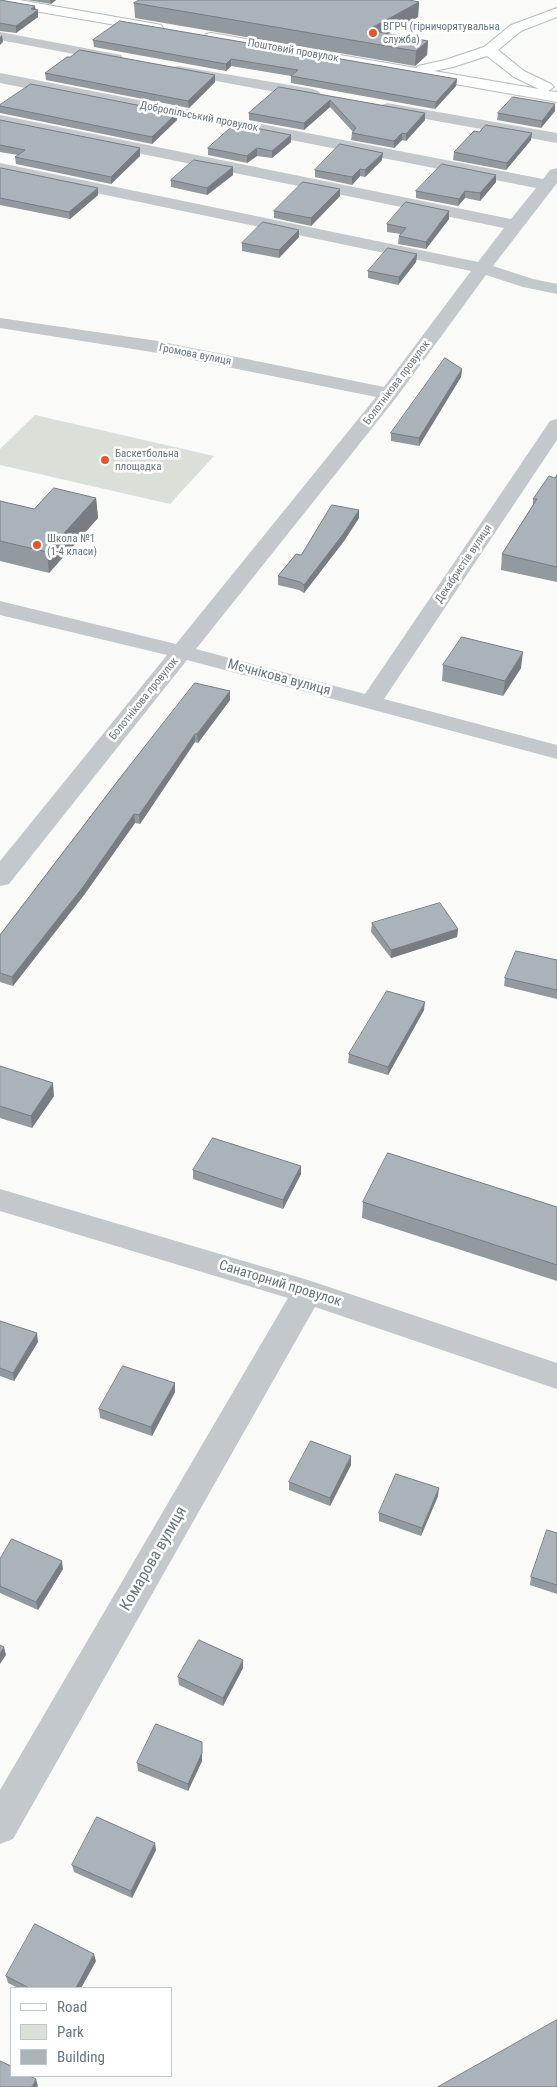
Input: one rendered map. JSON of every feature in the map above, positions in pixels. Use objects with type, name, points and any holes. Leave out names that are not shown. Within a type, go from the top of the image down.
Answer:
[{"type":"main road","points":[[0,1],[173,30]]},
{"type":"main road","points":[[404,70],[424,70],[489,50],[516,28],[557,12]]},
{"type":"main road","name":"Поштовий провулок","points":[[192,34],[557,97]]},
{"type":"main road","points":[[489,50],[520,74],[557,92]]},
{"type":"street","points":[[0,36],[128,60]]},
{"type":"street","points":[[166,67],[331,97]]},
{"type":"street","name":"Добропільський провулок","points":[[0,78],[552,178]]},
{"type":"street","points":[[370,104],[557,138]]},
{"type":"street","points":[[0,120],[515,225]]},
{"type":"street","points":[[0,168],[482,268],[529,283],[557,289]]},
{"type":"street","name":"Болотнікова провулок","points":[[0,878],[389,394],[482,268],[552,178]]},
{"type":"street","name":"Громова вулиця","points":[[0,324],[158,347],[389,394]]},
{"type":"street","name":"Декабристів вулиця","points":[[370,703],[557,425]]},
{"type":"street","name":"Мєчнікова вулиця","points":[[0,608],[181,652],[557,752]]},
{"type":"street","name":"Санаторний провулок","points":[[0,1200],[308,1292],[557,1376]]},
{"type":"street","name":"Комарова вулиця","points":[[0,1826],[308,1292]]},
{"type":"green space","name":"Баскетбольна площадка","points":[[35,415],[214,456],[170,504],[0,465],[0,449]]},
{"type":"building","points":[[0,0],[35,6],[31,9],[38,10],[16,26],[0,23]]},
{"type":"building","points":[[139,0],[409,0],[419,2],[368,30],[428,41],[416,51],[134,3]]},
{"type":"building","points":[[120,21],[457,79],[436,102],[291,76],[298,70],[231,59],[226,64],[93,40]]},
{"type":"building","points":[[80,50],[215,75],[188,101],[45,73]]},
{"type":"building","points":[[31,84],[177,113],[152,137],[0,106]]},
{"type":"building","points":[[279,87],[425,113],[406,134],[402,133],[394,141],[352,133],[356,128],[330,100],[304,123],[249,113]]},
{"type":"building","points":[[513,97],[555,104],[542,121],[498,113]]},
{"type":"building","points":[[0,120],[140,148],[111,177],[15,157],[25,150],[0,145]]},
{"type":"building","points":[[235,124],[291,135],[272,151],[257,148],[247,156],[208,148]]},
{"type":"building","points":[[486,125],[532,133],[507,163],[454,152],[474,131],[479,132]]},
{"type":"building","points":[[340,144],[383,153],[365,170],[360,169],[352,177],[315,170]]},
{"type":"building","points":[[194,160],[233,167],[207,188],[171,180]]},
{"type":"building","points":[[442,164],[496,175],[480,193],[465,191],[459,199],[416,191]]},
{"type":"building","points":[[1,168],[98,188],[69,212],[0,198]]},
{"type":"building","points":[[303,182],[340,189],[311,218],[274,211]]},
{"type":"building","points":[[406,202],[449,211],[426,242],[399,236],[406,228],[387,224]]},
{"type":"building","points":[[263,222],[299,230],[279,250],[242,243]]},
{"type":"building","points":[[388,248],[417,254],[399,277],[368,271]]},
{"type":"building","points":[[445,358],[462,369],[419,438],[391,433]]},
{"type":"building","points":[[557,475],[557,567],[502,554],[537,499],[533,499],[549,476],[555,478]]},
{"type":"building","points":[[54,488],[96,498],[47,552],[0,541],[0,501],[34,509]]},
{"type":"building","points":[[332,505],[359,510],[344,533],[304,585],[300,582],[278,576],[296,554],[301,555]]},
{"type":"building","points":[[462,637],[523,652],[505,681],[443,665]]},
{"type":"building","points":[[195,683],[230,691],[197,734],[195,734],[139,815],[134,814],[83,887],[12,977],[0,973],[0,935]]},
{"type":"building","points":[[440,903],[458,929],[391,950],[372,923]]},
{"type":"building","points":[[516,951],[557,960],[557,990],[505,978]]},
{"type":"building","points":[[387,991],[425,1002],[388,1067],[349,1054]]},
{"type":"building","points":[[0,1066],[53,1083],[31,1116],[0,1106]]},
{"type":"building","points":[[213,1138],[301,1166],[283,1200],[193,1170]]},
{"type":"building","points":[[388,1153],[557,1207],[557,1265],[363,1202]]},
{"type":"building","points":[[0,1321],[37,1333],[13,1373],[0,1368]]},
{"type":"building","points":[[123,1366],[175,1383],[151,1427],[99,1409]]},
{"type":"building","points":[[311,1441],[351,1456],[330,1498],[289,1482]]},
{"type":"building","points":[[396,1474],[439,1488],[422,1528],[379,1513]]},
{"type":"building","points":[[547,1530],[557,1533],[557,1585],[531,1577]]},
{"type":"building","points":[[12,1539],[62,1561],[36,1602],[0,1586],[0,1559]]},
{"type":"building","points":[[199,1640],[243,1660],[223,1698],[178,1677]]},
{"type":"building","points":[[0,1645],[4,1647],[0,1654]]},
{"type":"building","points":[[156,1724],[202,1742],[202,1753],[188,1784],[137,1763]]},
{"type":"building","points":[[97,1817],[155,1843],[131,1891],[72,1865]]},
{"type":"building","points":[[35,1924],[94,1954],[77,1987],[27,1987],[6,1976]]},
{"type":"building","points":[[557,2020],[557,2087],[438,2087]]},
{"type":"building","points":[[0,2061],[10,2066],[10,2077],[32,2077],[36,2079],[32,2087],[0,2087]]},
{"type":"place","name":"ВГРЧ (гірничорятувальна служба)","points":[[373,33]]},
{"type":"place","name":"Баскетбольна площадка","points":[[105,460]]},
{"type":"place","name":"Школа №1 (1-4 класи)","points":[[37,545]]}]
